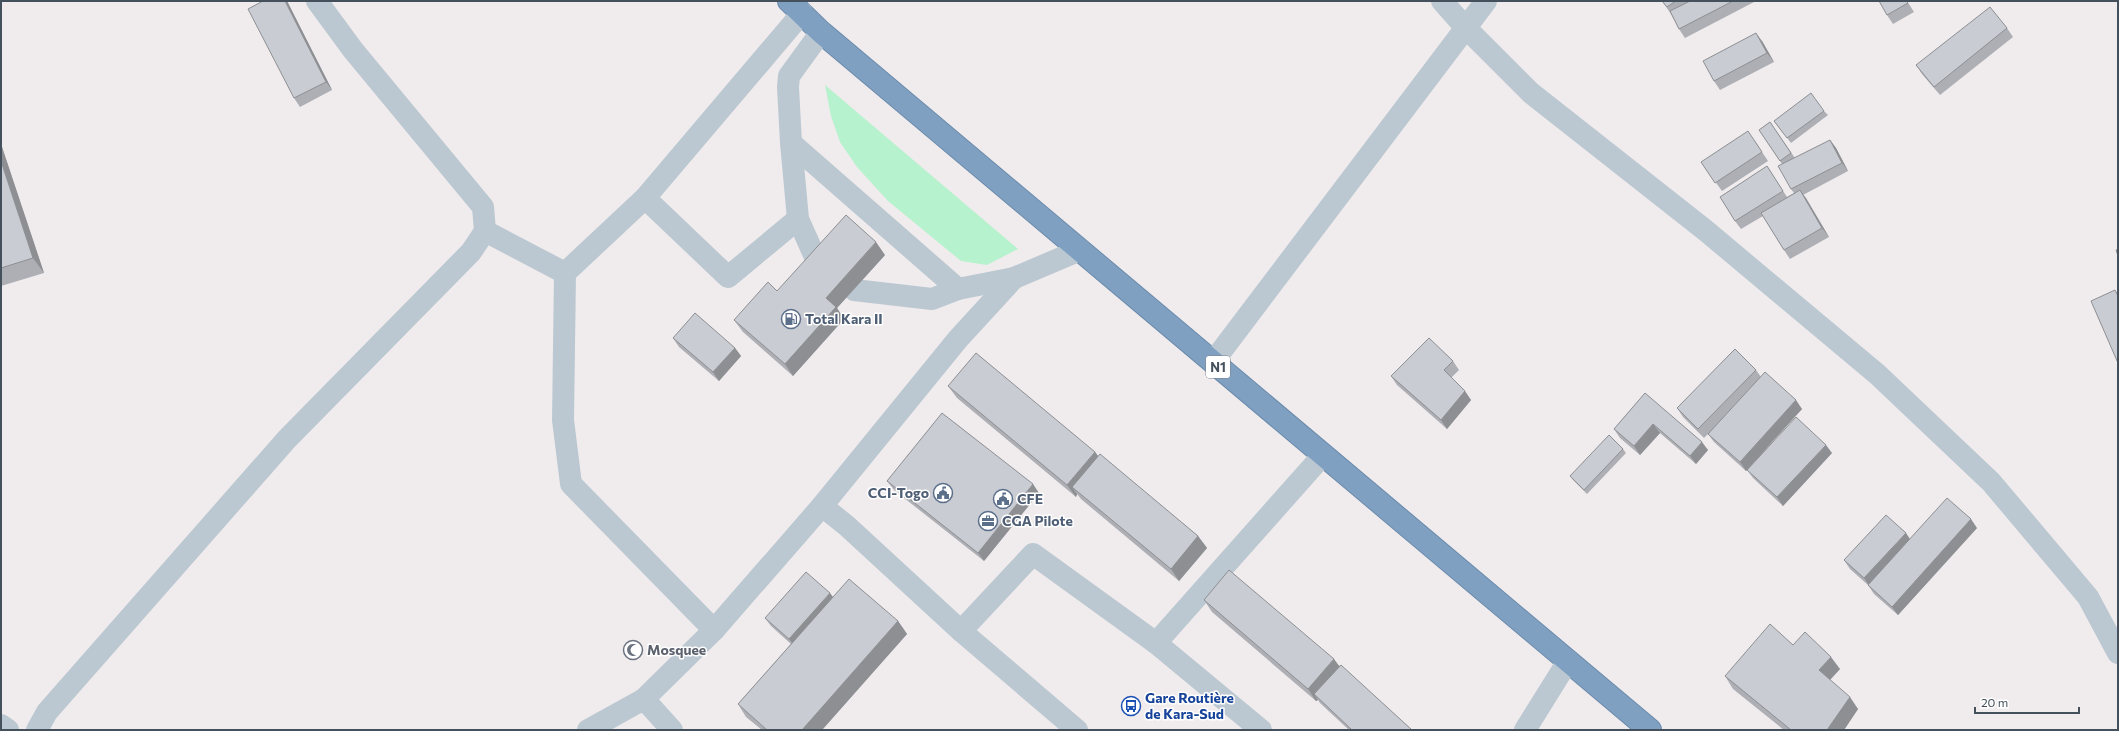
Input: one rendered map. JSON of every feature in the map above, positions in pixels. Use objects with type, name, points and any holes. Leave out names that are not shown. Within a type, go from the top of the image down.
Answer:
[{"type":"highway","name":"N1","points":[[796,7],[821,32],[1650,730]]},
{"type":"street","points":[[37,730],[47,712],[287,439],[471,252],[485,231],[483,206],[358,56],[318,1]]},
{"type":"street","points":[[1442,1],[1465,27],[1531,93],[1705,230],[1877,374],[1991,482],[2088,597],[2118,653]]},
{"type":"street","points":[[1212,362],[1486,1]]},
{"type":"street","points":[[714,630],[571,484],[562,420],[565,272],[645,198],[796,7]]},
{"type":"street","points":[[819,266],[798,219],[791,143],[789,76],[821,32]]},
{"type":"street","points":[[791,143],[958,289]]},
{"type":"street","points":[[645,198],[728,277],[798,219]]},
{"type":"street","points":[[485,231],[565,272]]},
{"type":"street","points":[[854,290],[932,299],[958,289],[1014,278],[1080,250]]},
{"type":"street","points":[[588,730],[644,699],[714,630],[822,506],[958,339],[1014,278]]},
{"type":"street","points":[[1156,643],[1323,455]]},
{"type":"street","points":[[822,506],[847,526],[961,631],[1077,730]]},
{"type":"street","points":[[961,631],[1033,554],[1156,643],[1261,730]]},
{"type":"street","points":[[1525,730],[1568,661]]},
{"type":"street","points":[[644,699],[662,726]]},
{"type":"street","points":[[1,726],[8,730]]},
{"type":"green space","points":[[825,85],[1018,249],[987,265],[961,261],[888,201],[857,167],[840,142],[831,116]]},
{"type":"building","points":[[263,1],[285,1],[326,82],[294,98],[248,9]]},
{"type":"building","points":[[1662,1],[1676,1],[1667,7]]},
{"type":"building","points":[[1690,1],[1733,1],[1679,29],[1670,11]]},
{"type":"building","points":[[1879,1],[1906,1],[1908,3],[1887,15]]},
{"type":"building","points":[[1990,7],[2007,28],[1934,87],[1916,65]]},
{"type":"building","points":[[1756,33],[1767,53],[1714,81],[1703,61]]},
{"type":"building","points":[[1811,93],[1824,111],[1787,138],[1774,121]]},
{"type":"building","points":[[1770,122],[1791,153],[1780,161],[1759,130]]},
{"type":"building","points":[[1748,131],[1762,152],[1715,183],[1701,162]]},
{"type":"building","points":[[1830,140],[1842,163],[1791,189],[1778,166]]},
{"type":"building","points":[[1,161],[33,258],[1,268]]},
{"type":"building","points":[[1767,166],[1783,191],[1735,221],[1720,197]]},
{"type":"building","points":[[1800,190],[1822,228],[1784,250],[1761,213]]},
{"type":"building","points":[[846,215],[876,242],[826,298],[836,307],[785,364],[734,320],[768,282],[777,291]]},
{"type":"building","points":[[2115,290],[2118,296],[2118,363],[2091,301]]},
{"type":"building","points":[[695,313],[735,348],[713,372],[673,338]]},
{"type":"building","points":[[1429,338],[1453,361],[1444,370],[1465,391],[1441,420],[1391,376]]},
{"type":"building","points":[[1735,349],[1756,370],[1698,429],[1677,408]]},
{"type":"building","points":[[976,353],[1095,452],[1067,485],[948,386]]},
{"type":"building","points":[[1765,372],[1796,400],[1740,462],[1708,434]]},
{"type":"building","points":[[1645,393],[1702,442],[1690,456],[1653,424],[1634,446],[1614,429]]},
{"type":"building","points":[[942,413],[1033,484],[978,553],[887,481]]},
{"type":"building","points":[[1796,417],[1826,445],[1777,497],[1747,470]]},
{"type":"building","points":[[1609,435],[1623,449],[1584,490],[1570,476]]},
{"type":"building","points":[[1100,454],[1198,536],[1171,569],[1072,487]]},
{"type":"building","points":[[1947,498],[1971,519],[1892,607],[1868,585]]},
{"type":"building","points":[[1886,515],[1906,533],[1864,578],[1844,560]]},
{"type":"building","points":[[1229,570],[1334,659],[1308,689],[1204,600]]},
{"type":"building","points":[[806,572],[830,593],[789,639],[765,618]]},
{"type":"building","points":[[849,579],[898,621],[802,730],[767,730],[738,704]]},
{"type":"building","points":[[1770,624],[1793,645],[1805,632],[1831,657],[1819,670],[1850,697],[1827,730],[1791,730],[1725,676]]},
{"type":"building","points":[[1341,665],[1412,730],[1352,730],[1314,694]]},
{"type":"place","name":"Total Kara II","points":[[791,319]]},
{"type":"place","name":"CCI-Togo","points":[[943,493]]},
{"type":"place","name":"CFE","points":[[1003,499]]},
{"type":"place","name":"CGA Pilote","points":[[988,521]]},
{"type":"place","name":"Mosquee","points":[[633,650]]},
{"type":"place","name":"Gare Routière de Kara-Sud","points":[[1131,706]]}]
